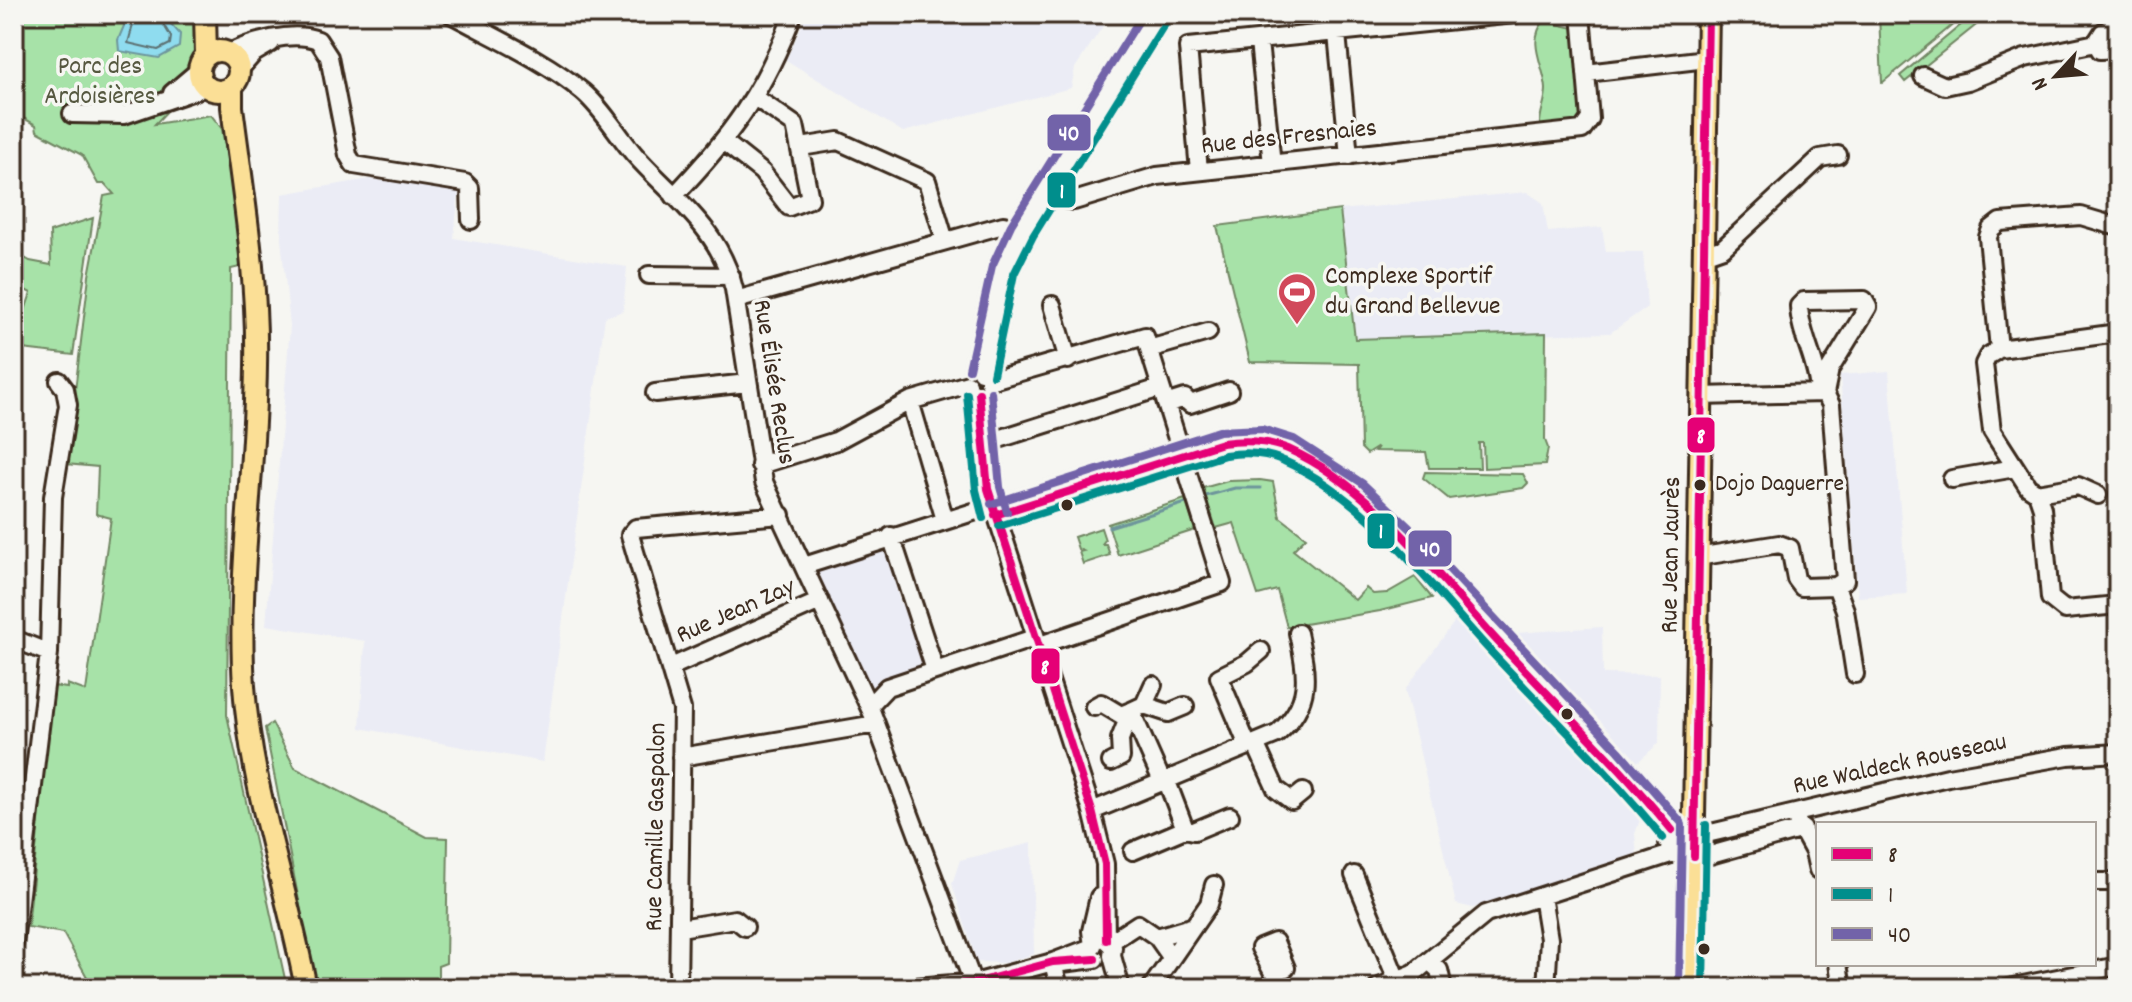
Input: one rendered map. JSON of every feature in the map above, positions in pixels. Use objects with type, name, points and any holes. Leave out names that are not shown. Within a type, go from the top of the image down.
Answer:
[{"type":"main road","points":[[207,14],[236,144],[249,228],[256,365],[244,579],[244,684],[258,785],[306,988]]},
{"type":"main road","name":"Rue Jean Jaurès","points":[[1691,988],[1690,845],[1708,14]]},
{"type":"street","name":"Rue Élisée Reclus","points":[[451,14],[537,61],[584,93],[674,196],[708,229],[731,276],[760,465],[869,706],[974,986]]},
{"type":"street","points":[[674,196],[756,98],[779,55],[793,14]]},
{"type":"street","points":[[1112,988],[1101,950],[1105,864],[1092,811],[994,511],[983,444],[979,382],[1003,270],[1022,230],[1157,14]]},
{"type":"street","points":[[1199,171],[1188,47],[1515,14]]},
{"type":"street","points":[[1581,14],[1591,72]]},
{"type":"street","points":[[1589,14],[1591,72]]},
{"type":"street","points":[[1923,76],[1945,86],[2025,58],[2096,43],[2103,32],[2118,23]]},
{"type":"street","points":[[1337,34],[1349,156]]},
{"type":"street","points":[[72,114],[124,115],[161,101],[277,40],[307,35],[325,47],[348,155],[354,165],[465,183],[470,188],[471,220]]},
{"type":"street","points":[[1259,42],[1272,164]]},
{"type":"street","points":[[2096,43],[2100,50],[2118,49]]},
{"type":"street","points":[[1591,72],[1707,59]]},
{"type":"street","name":"Rue des Fresnaies","points":[[1048,188],[1063,199],[1074,201],[1147,178],[1199,171],[1541,138],[1587,137],[1598,131],[1591,72]]},
{"type":"street","points":[[723,141],[762,172],[789,207],[810,199],[795,125],[756,98]]},
{"type":"street","points":[[801,147],[838,141],[927,181],[945,241]]},
{"type":"street","points":[[1703,255],[1723,248],[1820,158],[1838,155]]},
{"type":"street","points":[[1999,349],[1988,237],[1991,229],[2000,222],[2081,216],[2118,227]]},
{"type":"street","points":[[736,300],[1003,225],[1022,230]]},
{"type":"street","points":[[649,275],[731,276]]},
{"type":"street","points":[[1822,392],[1830,369],[1868,307],[1864,300],[1804,301],[1799,306],[1822,392],[1831,405],[1840,580],[1855,674]]},
{"type":"street","points":[[1052,305],[1068,360]]},
{"type":"street","points":[[1149,349],[1208,332]]},
{"type":"street","points":[[2118,333],[1999,349],[1988,356],[1984,364],[1992,431],[2015,468],[2037,493],[2042,508],[2050,598],[2065,610],[2118,605]]},
{"type":"street","points":[[760,465],[836,441],[910,401],[1068,360],[1145,336],[1222,583],[1036,642],[935,670],[887,687],[869,706]]},
{"type":"street","points":[[14,943],[49,653],[53,497],[68,405],[65,389],[59,381]]},
{"type":"street","points":[[655,393],[748,383]]},
{"type":"street","points":[[983,444],[1163,396],[1185,398],[1190,404],[1229,391]]},
{"type":"street","points":[[1700,396],[1822,392]]},
{"type":"street","points":[[910,401],[945,520]]},
{"type":"street","points":[[804,566],[945,520],[994,511],[1243,439],[1282,447],[1310,461],[1427,559],[1472,613],[1672,830]]},
{"type":"street","points":[[1952,479],[2015,468]]},
{"type":"street","points":[[2037,493],[2078,486],[2098,495]]},
{"type":"street","name":"Rue Camille Gaspalon","points":[[678,988],[682,709],[630,540],[632,531],[781,515]]},
{"type":"street","points":[[891,536],[935,670]]},
{"type":"street","points":[[1697,557],[1779,544],[1790,548],[1796,579],[1802,587],[1840,580]]},
{"type":"street","name":"Rue Jean Zay","points":[[671,667],[820,601]]},
{"type":"street","points":[[1092,811],[1252,745],[1284,728],[1301,701],[1307,679],[1298,633]]},
{"type":"street","points":[[14,639],[49,653]]},
{"type":"street","points":[[1261,651],[1247,663],[1219,677],[1276,789],[1292,801],[1303,792]]},
{"type":"street","points":[[1111,762],[1121,757],[1120,739],[1153,685]]},
{"type":"street","points":[[1094,707],[1101,703],[1121,715],[1137,708],[1164,712],[1185,706]]},
{"type":"street","points":[[1137,708],[1185,829]]},
{"type":"street","points":[[1164,712],[1172,729]]},
{"type":"street","points":[[681,757],[876,724]]},
{"type":"street","name":"Rue Waldeck Rousseau","points":[[1690,845],[1791,812],[1948,777],[2068,756],[2118,753]]},
{"type":"street","points":[[1791,812],[1803,829],[1816,865]]},
{"type":"street","points":[[1133,851],[1185,829],[1194,831],[1230,816]]},
{"type":"street","points":[[1690,845],[1680,825],[1672,830],[1668,843],[1690,845],[1707,856],[1803,829]]},
{"type":"street","points":[[1377,988],[1430,962],[1486,914],[1690,845]]},
{"type":"street","points":[[1354,875],[1397,980]]},
{"type":"street","points":[[2096,882],[2118,882]]},
{"type":"street","points":[[1151,988],[1212,898],[1214,885]]},
{"type":"street","points":[[1542,896],[1549,939],[1546,988]]},
{"type":"street","points":[[680,928],[735,919],[745,927]]},
{"type":"street","points":[[903,988],[974,986],[1101,950],[1138,924],[1157,937],[1171,957]]},
{"type":"street","points":[[1157,937],[1191,927]]},
{"type":"street","points":[[1101,950],[1121,988]]},
{"type":"street","points":[[1053,962],[1059,988]]},
{"type":"street","points":[[1430,962],[1439,970],[1443,988]]},
{"type":"street","points":[[1838,966],[1842,988]]},
{"type":"street","points":[[2008,988],[2036,984],[2091,966],[2118,966]]},
{"type":"shaded area","points":[[807,14],[1111,14],[1075,68],[1071,88],[903,132],[786,60]]},
{"type":"shaded area","points":[[369,179],[459,189],[454,238],[627,267],[623,311],[605,317],[543,762],[360,728],[365,641],[266,625],[290,326],[281,239],[282,194]]},
{"type":"shaded area","points":[[1527,192],[1543,203],[1548,232],[1602,227],[1606,252],[1643,252],[1647,307],[1610,333],[1354,339],[1340,210]]},
{"type":"shaded area","points":[[1889,371],[1907,594],[1858,597],[1840,375]]},
{"type":"shaded area","points":[[885,550],[901,605],[913,601],[925,639],[915,642],[926,672],[872,690],[816,572]]},
{"type":"shaded area","points":[[1455,621],[1487,646],[1502,634],[1602,627],[1603,674],[1660,675],[1659,743],[1611,786],[1641,817],[1635,834],[1637,856],[1473,908],[1456,904],[1405,690]]},
{"type":"shaded area","points":[[1032,843],[1034,954],[1005,963],[977,962],[952,884],[960,860]]},
{"type":"green space","name":"Parc des Ardoisières","points":[[14,14],[194,14],[199,51],[194,76],[155,124],[211,115],[222,129],[242,241],[240,267],[231,269],[227,715],[287,988],[93,988],[63,933],[28,927],[53,686],[67,688],[67,684],[86,691],[111,518],[96,514],[98,467],[66,464],[89,276],[104,196],[114,194],[105,184],[98,184],[82,155],[37,131],[36,125],[14,113]]},
{"type":"green space","points":[[1879,14],[1966,14],[1882,83]]},
{"type":"green space","points":[[1974,14],[1990,14],[1905,82],[1900,76]]},
{"type":"green space","points":[[1544,21],[1578,29],[1587,122],[1540,127],[1546,89],[1536,46]]},
{"type":"green space","name":"Complexe Sportif du Grand Bellevue","points":[[1340,210],[1355,339],[1546,333],[1545,440],[1548,448],[1545,465],[1484,468],[1483,443],[1479,443],[1480,468],[1429,468],[1426,452],[1375,451],[1378,447],[1367,454],[1361,448],[1359,364],[1250,362],[1217,226]]},
{"type":"green space","points":[[93,218],[73,355],[14,348],[14,328],[19,328],[31,293],[14,284],[14,252],[30,261],[51,265],[50,232]]},
{"type":"green space","points":[[1425,472],[1523,474],[1528,483],[1523,488],[1449,499],[1423,478]]},
{"type":"green space","points":[[1228,481],[1273,482],[1280,517],[1306,537],[1293,550],[1355,600],[1366,588],[1373,594],[1387,593],[1415,577],[1432,598],[1380,611],[1287,627],[1277,590],[1258,595],[1234,523],[1216,528],[1203,488]]},
{"type":"green space","points":[[1185,499],[1195,530],[1118,555],[1108,524]]},
{"type":"green space","points":[[1101,528],[1105,540],[1102,544],[1106,544],[1110,555],[1083,564],[1079,552],[1083,551],[1078,549],[1074,537]]},
{"type":"green space","points":[[272,723],[295,768],[427,837],[448,838],[446,963],[438,966],[438,988],[316,988],[265,728]]},
{"type":"water","points":[[129,14],[162,14],[180,34],[179,47],[159,58],[119,51],[118,40]]},
{"type":"waterway","points":[[1206,496],[1235,488],[1261,488]]},
{"type":"waterway","points":[[1109,527],[1186,503]]},
{"type":"transit line","name":"40","points":[[969,369],[992,266],[1011,225],[1143,14]]},
{"type":"transit line","name":"8","points":[[1694,856],[1708,14]]},
{"type":"transit line","name":"1","points":[[993,375],[1014,274],[1033,236],[1167,20]]},
{"type":"transit line","name":"40","points":[[991,392],[1000,487],[1007,512]]},
{"type":"transit line","name":"8","points":[[979,393],[988,489],[1092,811],[1105,864],[1106,940]]},
{"type":"transit line","name":"1","points":[[967,394],[976,490],[983,518]]},
{"type":"transit line","name":"40","points":[[991,504],[1219,431],[1262,429],[1294,439],[1362,483],[1415,533],[1619,751],[1681,822]]},
{"type":"transit line","name":"8","points":[[995,515],[1222,443],[1256,442],[1288,449],[1320,466],[1378,511],[1672,830]]},
{"type":"transit line","name":"1","points":[[999,526],[1225,455],[1255,454],[1284,461],[1315,477],[1372,521],[1580,744],[1663,838]]},
{"type":"transit line","name":"40","points":[[1679,988],[1682,825]]},
{"type":"transit line","name":"1","points":[[1703,988],[1706,825]]},
{"type":"transit line","name":"8","points":[[903,988],[978,982],[1053,962],[1095,959]]},
{"type":"place","name":"Complexe Sportif du Grand Bellevue","points":[[1297,326]]},
{"type":"place","name":"Dojo Daguerre","points":[[1700,485]]}]
